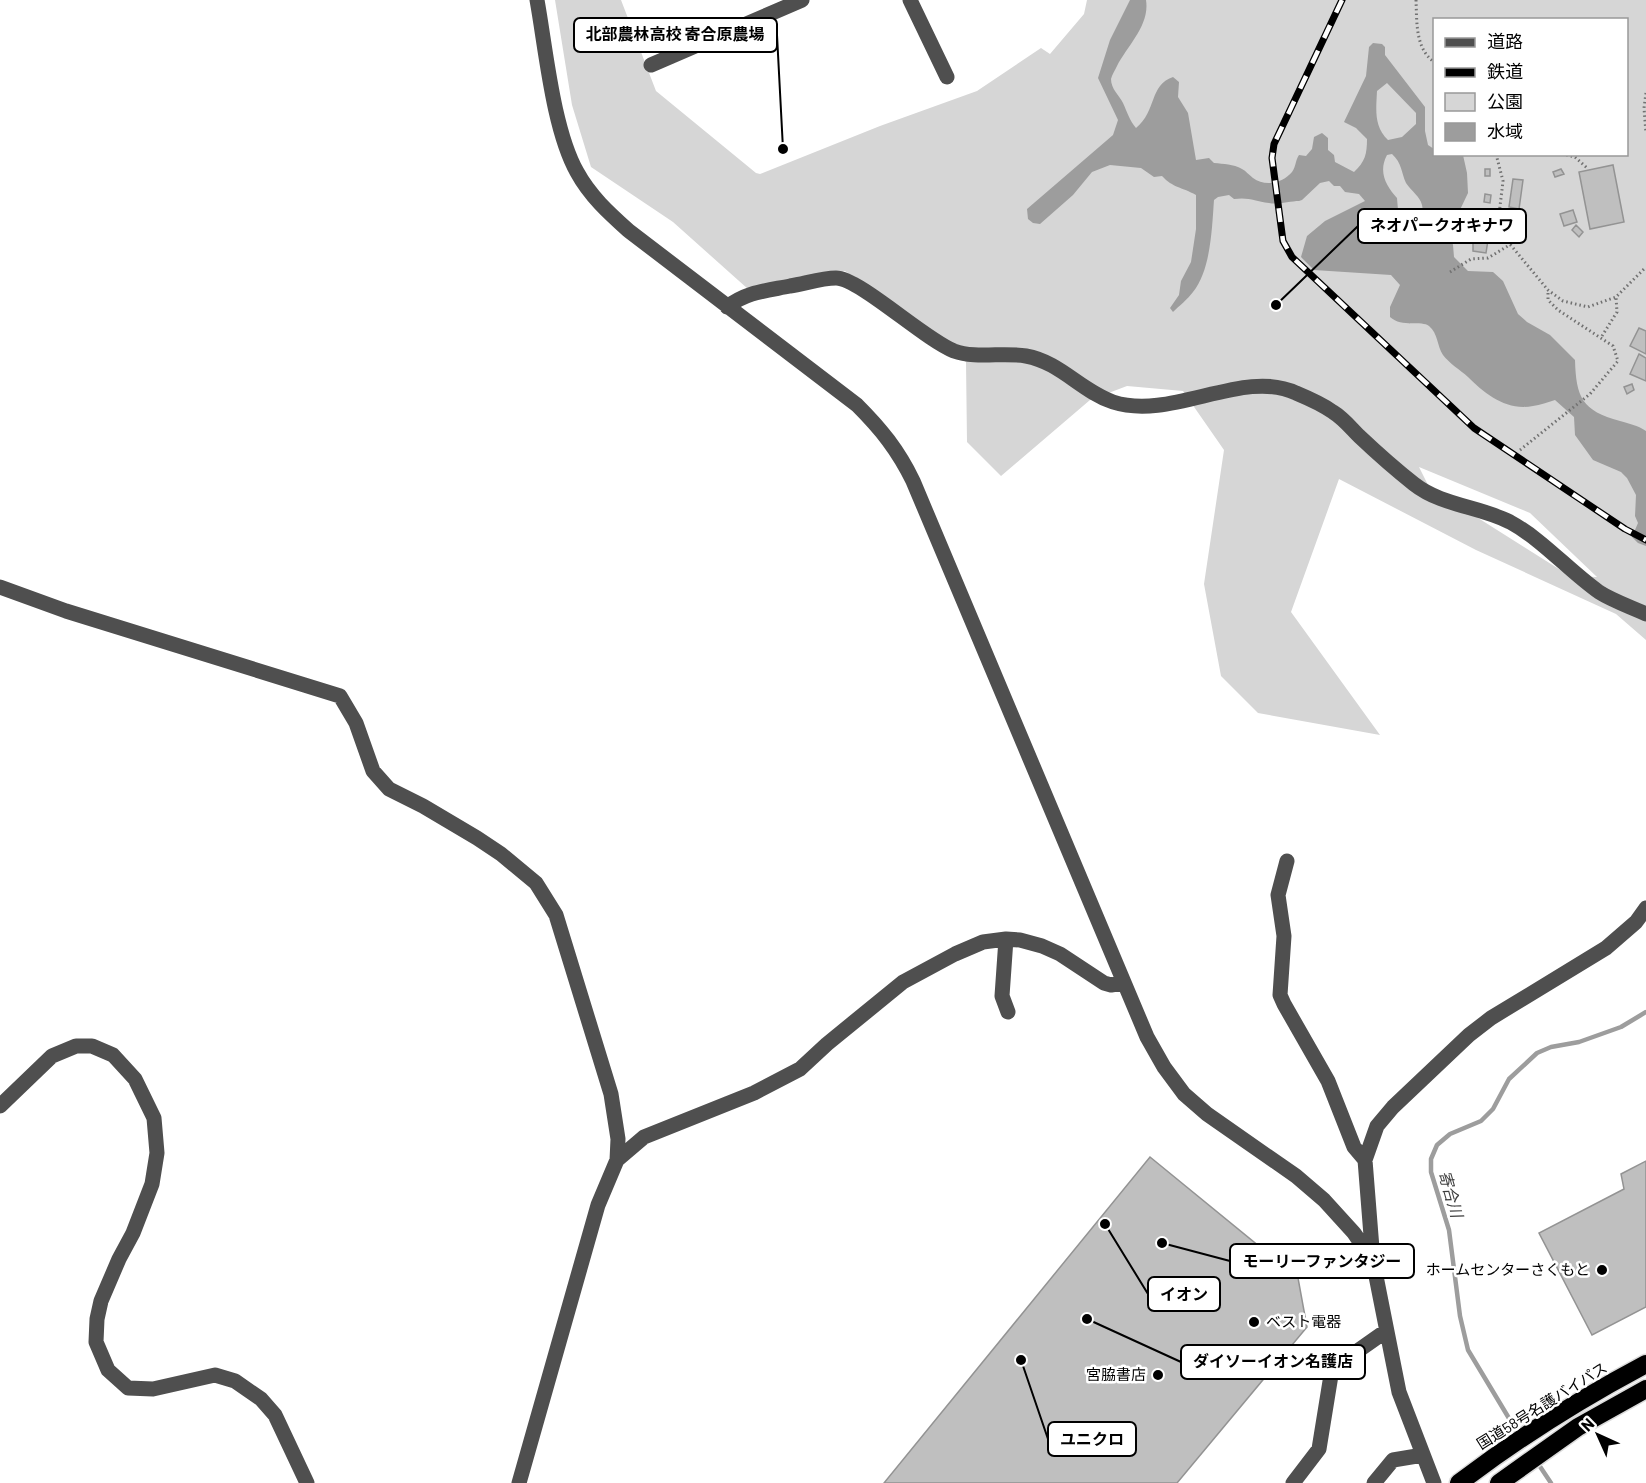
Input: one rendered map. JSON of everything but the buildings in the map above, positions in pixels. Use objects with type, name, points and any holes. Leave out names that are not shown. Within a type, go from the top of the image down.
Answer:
[{"type":"highway","name":"国道58号名護バイパス","points":[[1459,1483],[1530,1431],[1596,1390],[1646,1364]]},
{"type":"highway","points":[[1499,1483],[1578,1427],[1646,1389]]},
{"type":"street","points":[[537,0],[564,140],[576,170],[588,190],[606,211],[629,231],[857,405],[879,427],[900,455],[914,481],[1123,983],[1147,1037],[1164,1067],[1184,1094],[1207,1114],[1296,1176],[1324,1200],[1354,1233],[1373,1261]]},
{"type":"street","points":[[651,64],[802,0]]},
{"type":"street","points":[[910,0],[947,77]]},
{"type":"street","points":[[727,307],[741,296],[756,292],[837,278],[858,287],[936,342],[957,352],[1026,356],[1054,365],[1089,390],[1113,402],[1140,407],[1170,404],[1240,388],[1268,387],[1292,391],[1334,412],[1416,486],[1442,500],[1514,524],[1530,534],[1602,593],[1646,614]]},
{"type":"street","points":[[0,587],[340,696],[356,723],[373,771],[389,789],[423,806],[501,854],[537,883],[556,915],[611,1094],[618,1139],[617,1160],[598,1205],[519,1483]]},
{"type":"street","points":[[1287,861],[1278,895],[1284,936],[1280,994],[1328,1081],[1354,1147],[1365,1161]]},
{"type":"street","points":[[1434,1483],[1399,1392],[1373,1261],[1365,1161],[1377,1126],[1393,1107],[1469,1035],[1491,1018],[1606,948],[1636,922],[1646,908]]},
{"type":"street","points":[[617,1160],[644,1137],[754,1093],[800,1069],[903,982],[983,942],[1006,939],[1042,946],[1060,954],[1104,983],[1111,985],[1123,983]]},
{"type":"street","points":[[1006,939],[1002,996],[1008,1012]]},
{"type":"street","points":[[0,1106],[52,1056],[76,1046],[92,1046],[113,1055],[135,1079],[154,1118],[157,1153],[152,1184],[133,1233],[101,1301],[96,1342],[108,1370],[128,1388],[153,1389],[215,1375],[235,1381],[261,1399],[275,1415],[307,1483]]},
{"type":"street","points":[[1293,1483],[1319,1449],[1332,1369],[1386,1331]]},
{"type":"street","points":[[1374,1483],[1394,1460],[1423,1455]]},
{"type":"path","points":[[1416,0],[1417,28],[1423,50],[1433,61]]},
{"type":"path","points":[[1646,93],[1644,108],[1646,133]]},
{"type":"path","points":[[1497,156],[1503,181],[1499,214],[1504,237],[1548,290],[1563,301],[1588,307],[1616,297],[1646,267]]},
{"type":"path","points":[[1571,156],[1587,168]]},
{"type":"path","points":[[1450,272],[1471,259],[1488,258],[1511,244]]},
{"type":"path","points":[[1520,450],[1590,394],[1618,361],[1613,345],[1558,310],[1548,300],[1548,290]]},
{"type":"path","points":[[1601,337],[1617,312],[1616,297]]},
{"type":"green space","points":[[555,0],[621,0],[656,91],[760,174],[880,126],[977,91],[1041,48],[1050,54],[1084,14],[1087,0],[1646,0],[1646,640],[1616,614],[1476,550],[1339,479],[1291,612],[1380,735],[1258,713],[1221,676],[1204,584],[1224,450],[1183,391],[1127,386],[1090,400],[1001,476],[967,442],[966,362],[845,271],[748,289],[673,222],[591,167],[572,105]],"holes":[[[1419,467],[1530,513],[1597,577],[1570,576],[1429,487]]]},
{"type":"water","points":[[1130,0],[1146,0],[1145,18],[1111,79],[1114,89],[1136,128],[1147,114],[1160,86],[1173,77],[1179,82],[1178,97],[1188,113],[1196,160],[1209,158],[1214,163],[1235,166],[1258,181],[1268,183],[1288,176],[1299,155],[1306,156],[1312,149],[1314,137],[1322,133],[1328,138],[1328,150],[1334,155],[1335,162],[1354,172],[1361,165],[1366,153],[1367,139],[1356,128],[1344,122],[1366,76],[1369,47],[1373,43],[1382,44],[1385,47],[1385,55],[1425,107],[1425,131],[1428,145],[1433,148],[1433,156],[1463,156],[1468,193],[1449,233],[1454,257],[1468,271],[1493,272],[1503,281],[1518,314],[1550,335],[1575,360],[1577,384],[1589,407],[1607,417],[1646,431],[1646,546],[1638,543],[1632,537],[1638,523],[1635,516],[1636,495],[1627,478],[1621,472],[1593,460],[1575,435],[1574,417],[1555,400],[1533,406],[1514,406],[1497,400],[1482,389],[1443,355],[1434,332],[1429,326],[1400,322],[1390,317],[1390,307],[1400,285],[1391,275],[1314,270],[1301,257],[1307,236],[1325,221],[1365,201],[1359,194],[1345,192],[1340,186],[1334,186],[1329,181],[1320,183],[1299,201],[1272,203],[1234,199],[1229,195],[1218,197],[1214,200],[1210,248],[1204,272],[1193,292],[1173,312],[1170,308],[1179,295],[1181,281],[1191,262],[1196,229],[1196,195],[1174,185],[1162,176],[1154,177],[1141,168],[1110,165],[1092,172],[1073,195],[1040,224],[1028,219],[1027,209],[1113,135],[1118,120],[1098,78],[1110,40]],"holes":[[[1387,83],[1416,113],[1416,124],[1402,137],[1388,140],[1378,124],[1377,91]],[[1392,154],[1400,164],[1406,183],[1421,202],[1423,213],[1420,226],[1412,236],[1392,243],[1369,239],[1365,232],[1398,210],[1397,198],[1387,184],[1383,173],[1387,155]]]},
{"type":"waterway","name":"寄合川","points":[[1519,1435],[1468,1350],[1460,1316],[1449,1230],[1431,1172],[1431,1159],[1437,1145],[1450,1134],[1481,1121],[1493,1109],[1509,1079],[1537,1053],[1551,1047],[1579,1042],[1621,1027],[1646,1012]]},
{"type":"waterway","name":"寄合川","points":[[1537,1462],[1551,1483]]},
{"type":"railway","points":[[1342,0],[1274,144],[1272,158],[1283,241],[1292,257],[1474,428],[1625,529],[1646,540]]},
{"type":"place","name":"北部農林高校 寄合原農場","points":[[783,149]]},
{"type":"place","name":"ネオパークオキナワ","points":[[1276,305]]},
{"type":"place","name":"イオン","points":[[1105,1224]]},
{"type":"place","name":"モーリーファンタジー","points":[[1162,1243]]},
{"type":"place","name":"ホームセンターさくもと","points":[[1602,1270]]},
{"type":"place","name":"ダイソーイオン名護店","points":[[1087,1319]]},
{"type":"place","name":"ベスト電器","points":[[1254,1322]]},
{"type":"place","name":"ユニクロ","points":[[1021,1360]]},
{"type":"place","name":"宮脇書店","points":[[1158,1375]]}]
